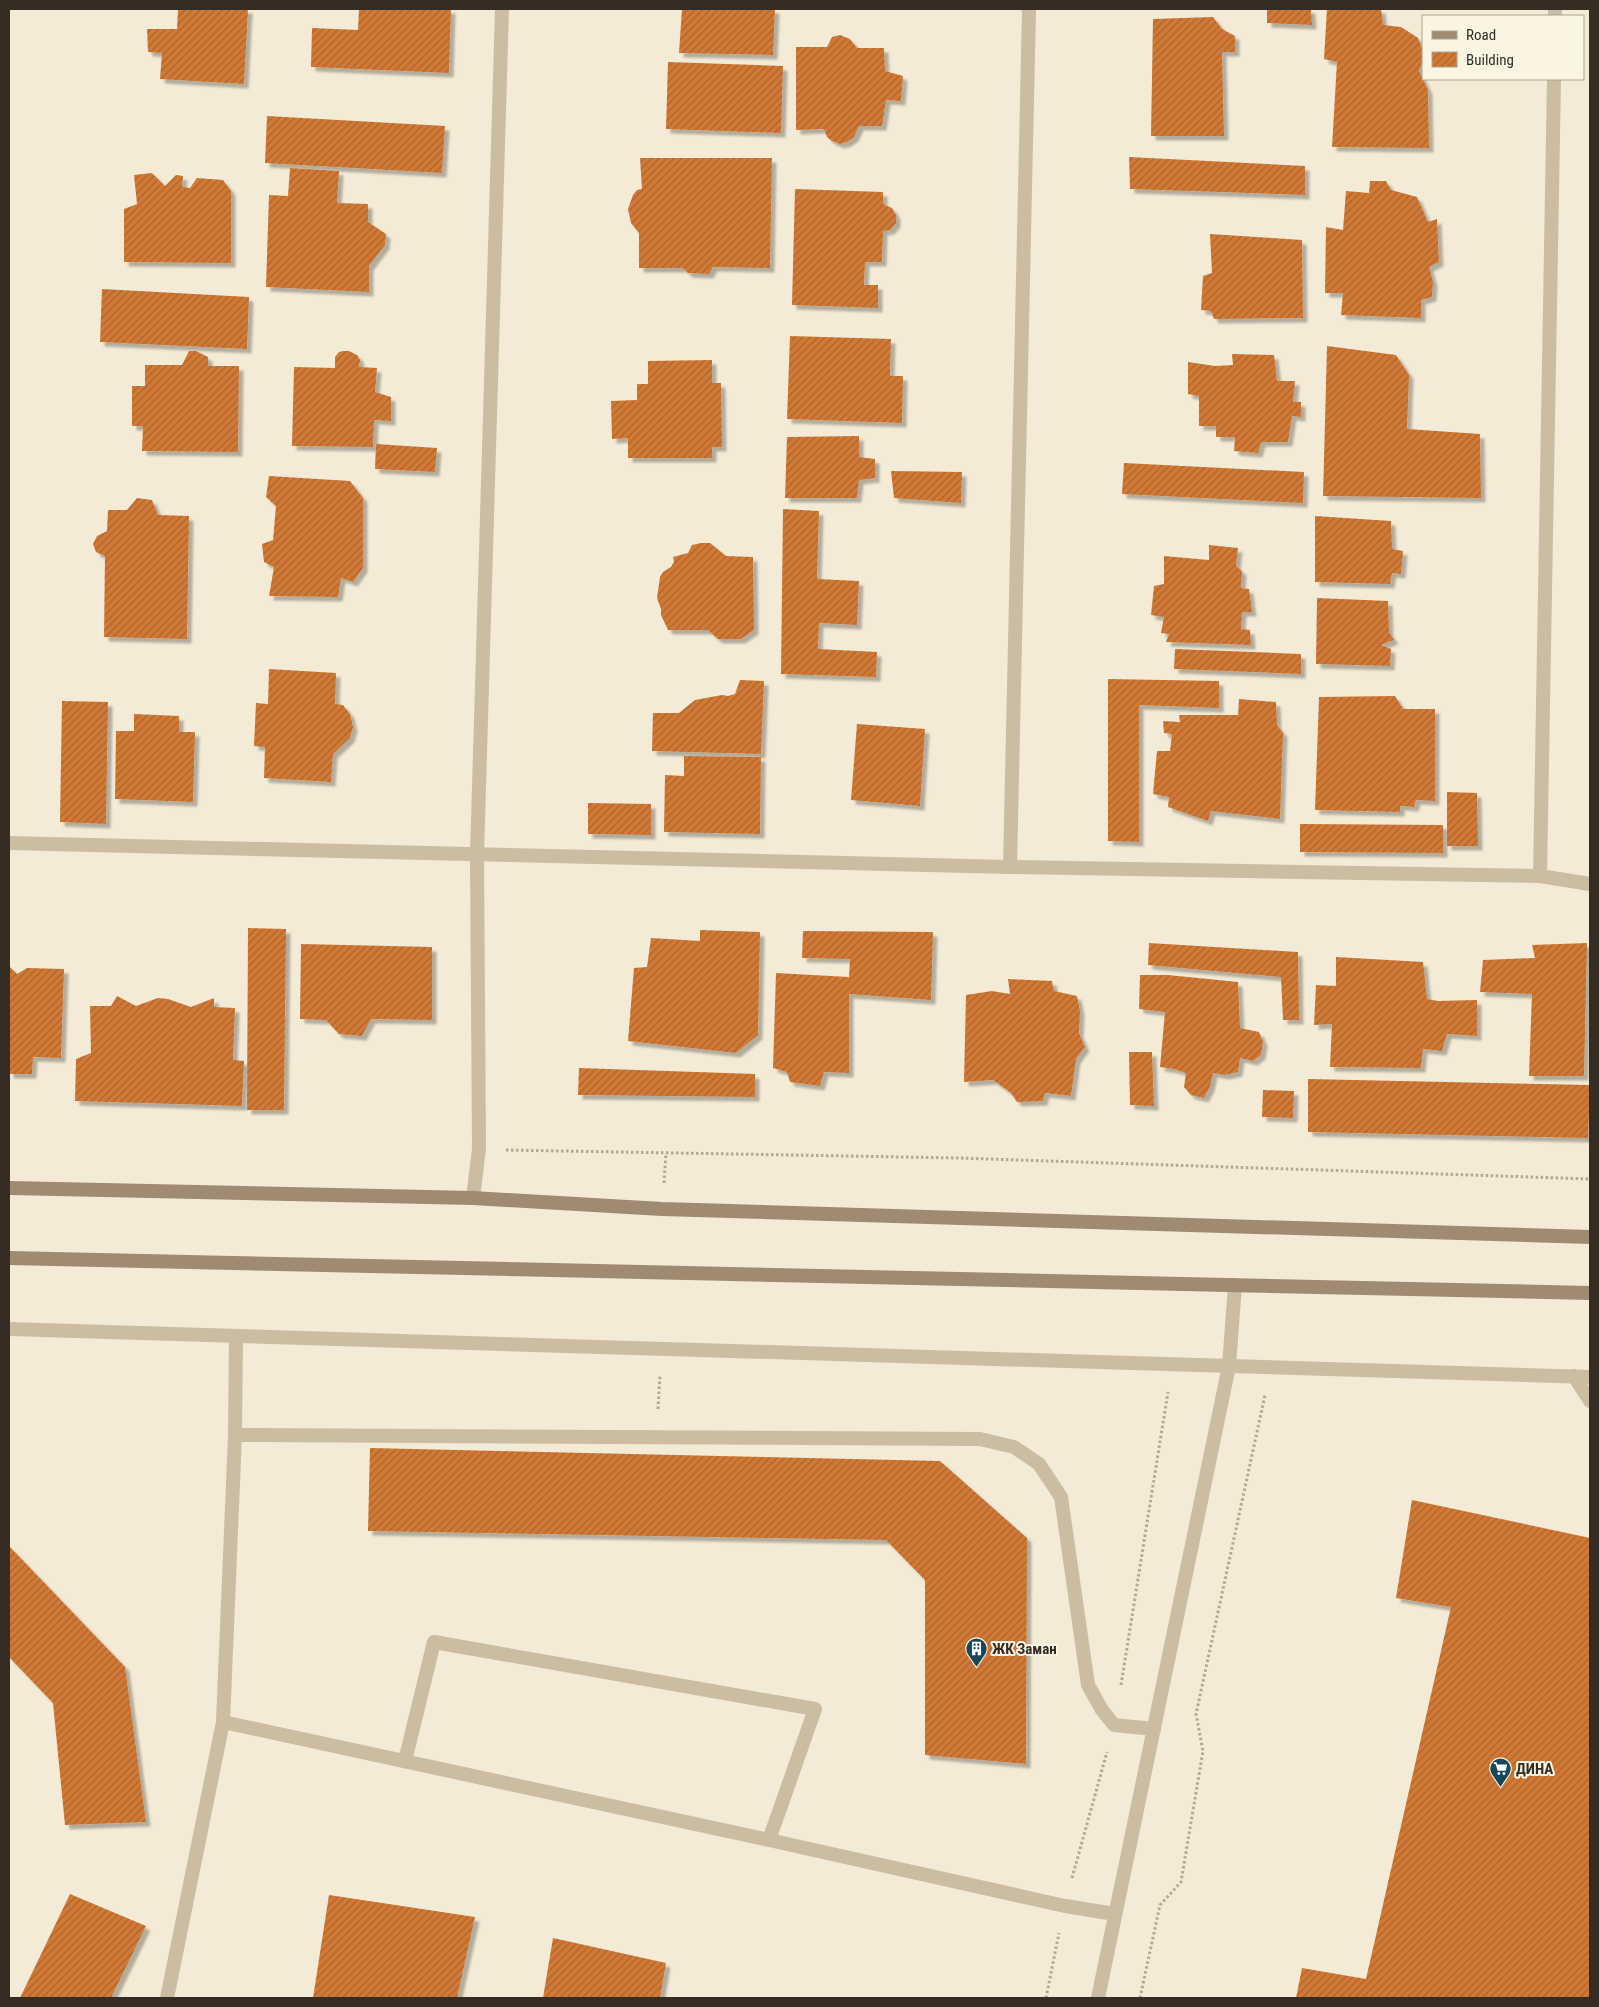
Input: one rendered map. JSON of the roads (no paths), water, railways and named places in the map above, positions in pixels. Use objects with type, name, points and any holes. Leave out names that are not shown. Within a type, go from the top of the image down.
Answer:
[{"type":"main road","points":[[9,1188],[473,1198],[672,1209],[1590,1237]]},
{"type":"main road","points":[[9,1258],[1590,1294]]},
{"type":"street","points":[[473,1198],[479,1149],[476,855],[502,9]]},
{"type":"street","points":[[1010,867],[1029,9]]},
{"type":"street","points":[[1540,876],[1554,80]]},
{"type":"street","points":[[9,843],[1010,867],[1540,876],[1590,884]]},
{"type":"street","points":[[1098,1998],[1229,1366],[1235,1285]]},
{"type":"street","points":[[9,1329],[236,1338],[1590,1377]]},
{"type":"street","points":[[166,1998],[223,1722],[235,1435],[236,1338]]},
{"type":"street","points":[[1574,1376],[1590,1401]]},
{"type":"street","points":[[235,1435],[980,1438],[1014,1447],[1039,1464],[1061,1497],[1088,1685],[1102,1710],[1114,1725],[1154,1728]]},
{"type":"street","points":[[405,1761],[434,1642],[815,1709],[769,1840]]},
{"type":"street","points":[[223,1722],[1064,1906],[1115,1914]]},
{"type":"place","name":"ЖК Заман","points":[[976,1668]]},
{"type":"place","name":"ДИНА","points":[[1500,1788]]}]
